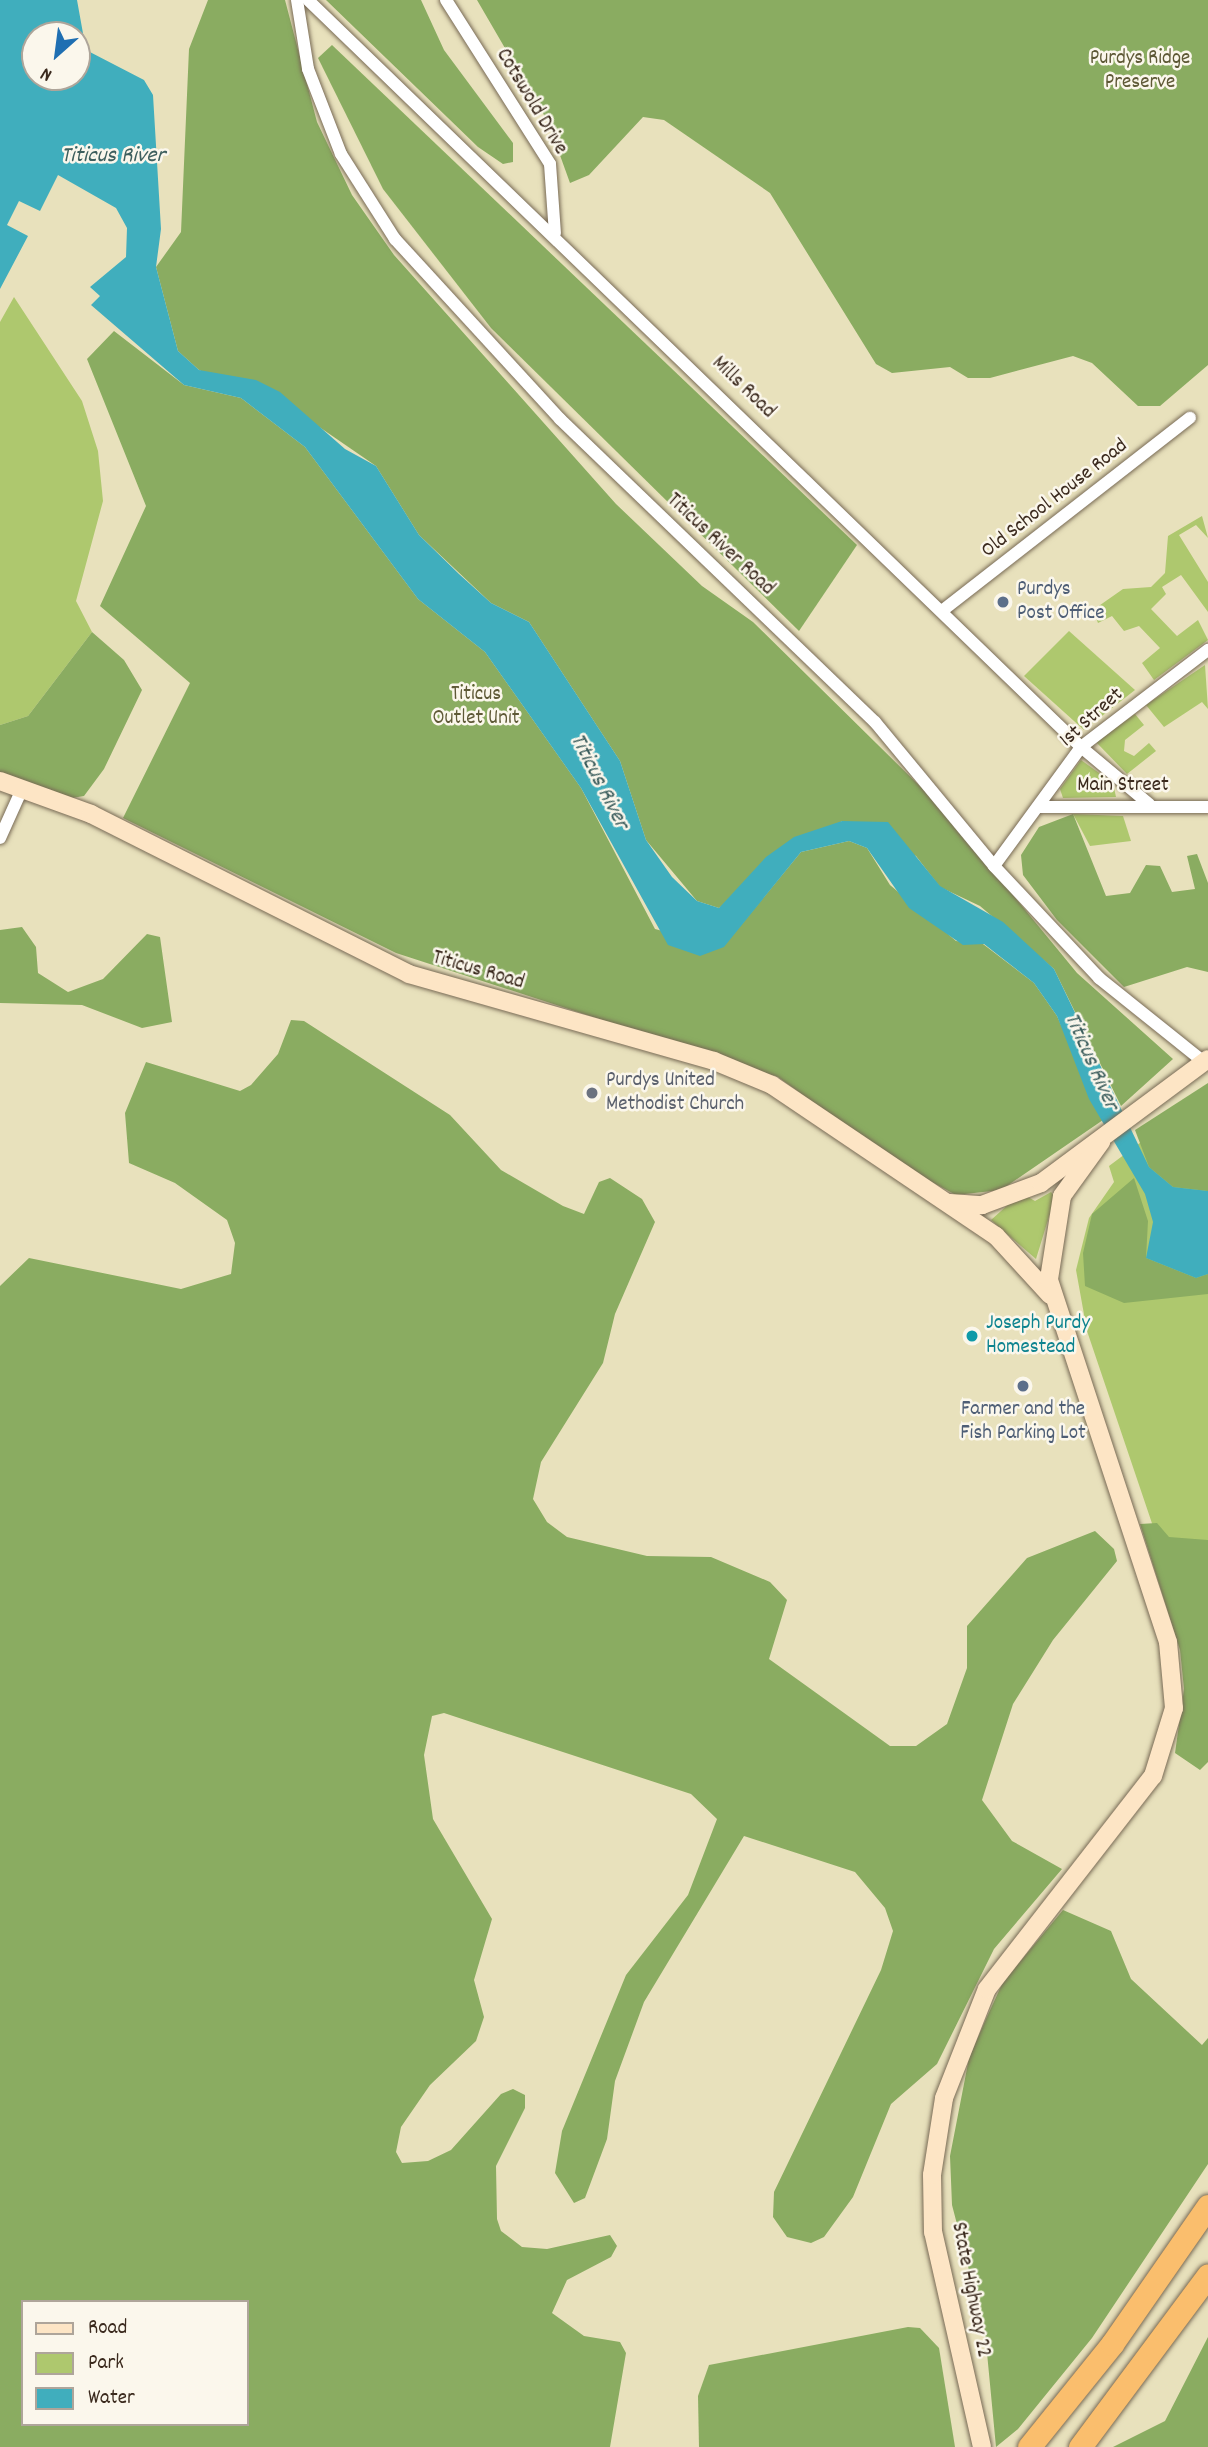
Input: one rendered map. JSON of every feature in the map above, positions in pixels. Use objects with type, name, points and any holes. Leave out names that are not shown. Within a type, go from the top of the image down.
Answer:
[{"type":"highway","points":[[1029,2447],[1112,2344],[1208,2206]]},
{"type":"highway","points":[[1080,2447],[1208,2275]]},
{"type":"main road","name":"Titicus Road","points":[[0,781],[191,862],[408,974],[715,1061],[772,1084],[821,1112],[940,1200],[1010,1246],[1054,1301]]},
{"type":"main road","points":[[1054,1301],[1048,1255],[1055,1216],[1072,1177],[1101,1142],[1206,1060]]},
{"type":"main road","name":"Titicus Road","points":[[940,1200],[961,1206],[1002,1201],[1101,1142]]},
{"type":"main road","name":"State Highway 22","points":[[982,2447],[933,2232],[932,2175],[944,2098],[987,1989],[1153,1776],[1174,1708],[1168,1642],[1054,1301]]},
{"type":"street","name":"Titicus River Road","points":[[297,0],[308,69],[341,154],[395,239],[560,419],[875,722],[994,866],[1099,978],[1206,1060]]},
{"type":"street","name":"Mills Road","points":[[308,0],[555,233],[1081,747],[1150,804]]},
{"type":"street","name":"Cotswold Drive","points":[[446,0],[550,164],[555,233]]},
{"type":"street","name":"Old School House Road","points":[[943,610],[1190,418]]},
{"type":"street","name":"1st Street","points":[[994,866],[1081,747],[1207,652]]},
{"type":"street","points":[[0,838],[22,789]]},
{"type":"street","name":"Main Street","points":[[1038,807],[1150,804],[1208,807]]},
{"type":"green space","points":[[208,0],[285,0],[317,122],[352,195],[394,255],[616,504],[702,586],[753,622],[939,805],[1077,973],[1173,1059],[1121,1106],[1054,969],[980,906],[940,887],[916,856],[842,821],[719,908],[697,901],[646,840],[620,761],[529,622],[491,603],[419,535],[376,466],[312,422],[199,370],[178,351],[156,267],[181,232],[189,49]]},
{"type":"green space","points":[[326,0],[421,0],[444,50],[513,143],[513,162],[503,164],[478,147]]},
{"type":"green space","name":"Purdys Ridge Preserve","points":[[477,0],[1208,0],[1208,365],[1160,406],[1138,406],[1092,363],[1073,356],[990,378],[968,378],[950,367],[892,373],[876,364],[770,193],[664,120],[643,117],[589,175],[570,183],[548,122]]},
{"type":"green space","points":[[332,45],[857,545],[799,631],[491,328],[383,189],[318,58]]},
{"type":"green space","points":[[14,297],[82,401],[98,451],[103,501],[76,601],[92,632],[28,716],[0,725],[0,322]]},
{"type":"green space","name":"Titicus Outlet Unit","points":[[114,331],[184,385],[241,398],[305,447],[418,599],[485,652],[581,788],[655,929],[723,947],[801,852],[849,841],[867,848],[890,885],[956,941],[983,944],[1034,983],[1057,1016],[1103,1120],[1001,1190],[956,1195],[902,1166],[778,1077],[396,953],[123,818],[190,683],[100,606],[146,506],[87,359]]},
{"type":"green space","points":[[1202,516],[1208,538],[1196,525],[1179,535],[1208,582],[1208,612],[1181,575],[1162,587],[1166,594],[1151,609],[1177,636],[1198,620],[1208,640],[1154,680],[1142,663],[1160,648],[1139,626],[1124,631],[1112,616],[1098,623],[1093,610],[1123,589],[1151,587],[1165,573],[1168,536]]},
{"type":"green space","points":[[1069,631],[1135,690],[1084,730],[1024,676]]},
{"type":"green space","points":[[92,632],[124,660],[142,690],[104,769],[84,796],[72,798],[0,775],[0,725],[28,716]]},
{"type":"green space","points":[[1205,665],[1208,709],[1202,702],[1164,727],[1146,705]]},
{"type":"green space","points":[[1135,714],[1144,725],[1125,740],[1124,751],[1134,756],[1149,743],[1156,751],[1127,774],[1096,742]]},
{"type":"green space","points":[[1081,760],[1113,783],[1116,797],[1063,798],[1060,789]]},
{"type":"green space","points":[[1073,814],[1123,816],[1131,841],[1090,846]]},
{"type":"green space","points":[[1073,814],[1106,896],[1130,893],[1146,865],[1160,866],[1172,892],[1195,889],[1187,856],[1197,854],[1208,883],[1208,972],[1187,967],[1124,987],[1057,920],[1023,875],[1021,855],[1039,827]]},
{"type":"green space","points":[[22,927],[36,947],[38,973],[68,992],[103,979],[147,934],[160,937],[172,1022],[142,1028],[82,1005],[0,1003],[0,930]]},
{"type":"green space","points":[[291,1020],[304,1021],[450,1115],[501,1170],[563,1206],[584,1214],[599,1182],[610,1178],[642,1199],[655,1222],[615,1314],[603,1363],[541,1462],[533,1499],[547,1522],[567,1537],[647,1556],[711,1557],[770,1582],[787,1600],[769,1659],[890,1746],[916,1746],[947,1724],[967,1668],[967,1626],[1027,1558],[1095,1531],[1114,1549],[1117,1561],[1053,1640],[1013,1704],[982,1800],[1012,1841],[1062,1869],[994,1949],[937,2064],[891,2104],[853,2197],[824,2237],[811,2243],[787,2237],[773,2217],[774,2192],[881,1970],[893,1931],[885,1908],[855,1872],[744,1836],[644,2002],[615,2081],[607,2139],[585,2198],[574,2203],[555,2173],[562,2131],[626,1975],[688,1895],[717,1819],[691,1794],[444,1713],[432,1716],[424,1755],[433,1819],[492,1919],[474,1980],[484,2017],[476,2041],[430,2085],[401,2127],[396,2152],[402,2163],[428,2161],[451,2150],[501,2094],[513,2089],[525,2095],[525,2108],[496,2166],[497,2219],[501,2231],[522,2247],[547,2249],[610,2235],[617,2246],[611,2257],[567,2280],[552,2313],[584,2336],[620,2342],[626,2353],[610,2447],[0,2447],[0,1286],[29,1258],[181,1289],[231,1274],[235,1243],[227,1220],[175,1183],[129,1163],[125,1113],[146,1062],[240,1091],[251,1085],[278,1054]]},
{"type":"green space","points":[[1208,1083],[1208,1191],[1173,1187],[1149,1167],[1135,1130]]},
{"type":"green space","points":[[1208,1092],[1208,1629],[1184,1618],[1087,1331],[1076,1270],[1089,1218],[1114,1182],[1109,1166]]},
{"type":"green space","points":[[1134,1178],[1148,1221],[1146,1258],[1196,1278],[1208,1274],[1208,1294],[1124,1303],[1085,1286],[1083,1253],[1092,1214]]},
{"type":"green space","points":[[1051,1192],[1055,1197],[1036,1259],[991,1220],[1021,1193],[1035,1201]]},
{"type":"green space","points":[[1157,1523],[1169,1537],[1208,1540],[1208,1762],[1200,1770],[1175,1753],[1184,1689],[1180,1650],[1140,1524]]},
{"type":"green space","points":[[1063,1910],[1111,1931],[1131,1979],[1202,2045],[1208,2038],[1208,2164],[1092,2338],[1018,2429],[996,2447],[985,2332],[952,2205],[950,2156],[969,2058],[986,2019],[1003,1982]]},
{"type":"green space","points":[[908,2327],[920,2328],[939,2348],[955,2447],[699,2447],[698,2396],[709,2365]]},
{"type":"green space","points":[[1208,2337],[1208,2447],[1113,2447],[1165,2421]]},
{"type":"water","name":"Titicus River","points":[[0,0],[77,0],[81,21],[21,21],[21,91],[91,91],[91,53],[144,80],[153,95],[161,229],[156,267],[178,351],[199,370],[256,380],[280,392],[345,449],[376,466],[419,535],[491,603],[529,622],[620,761],[646,840],[672,877],[697,901],[719,908],[766,857],[794,837],[842,821],[888,822],[940,886],[1003,922],[1054,969],[1149,1167],[1173,1187],[1208,1191],[1208,1274],[1196,1278],[1146,1258],[1153,1222],[1145,1194],[1089,1099],[1057,1016],[1034,983],[984,944],[963,945],[909,908],[867,848],[849,841],[801,852],[724,947],[700,956],[668,945],[581,788],[485,652],[418,599],[305,447],[241,398],[184,385],[91,305],[100,296],[90,287],[126,257],[127,228],[116,208],[58,175],[40,211],[19,201],[7,225],[28,236],[0,289]]},
{"type":"place","name":"Purdys Post Office","points":[[1003,602]]},
{"type":"place","name":"Purdys United Methodist Church","points":[[592,1093]]},
{"type":"place","name":"Joseph Purdy Homestead","points":[[972,1336]]},
{"type":"place","name":"Farmer and the Fish Parking Lot","points":[[1023,1386]]}]
